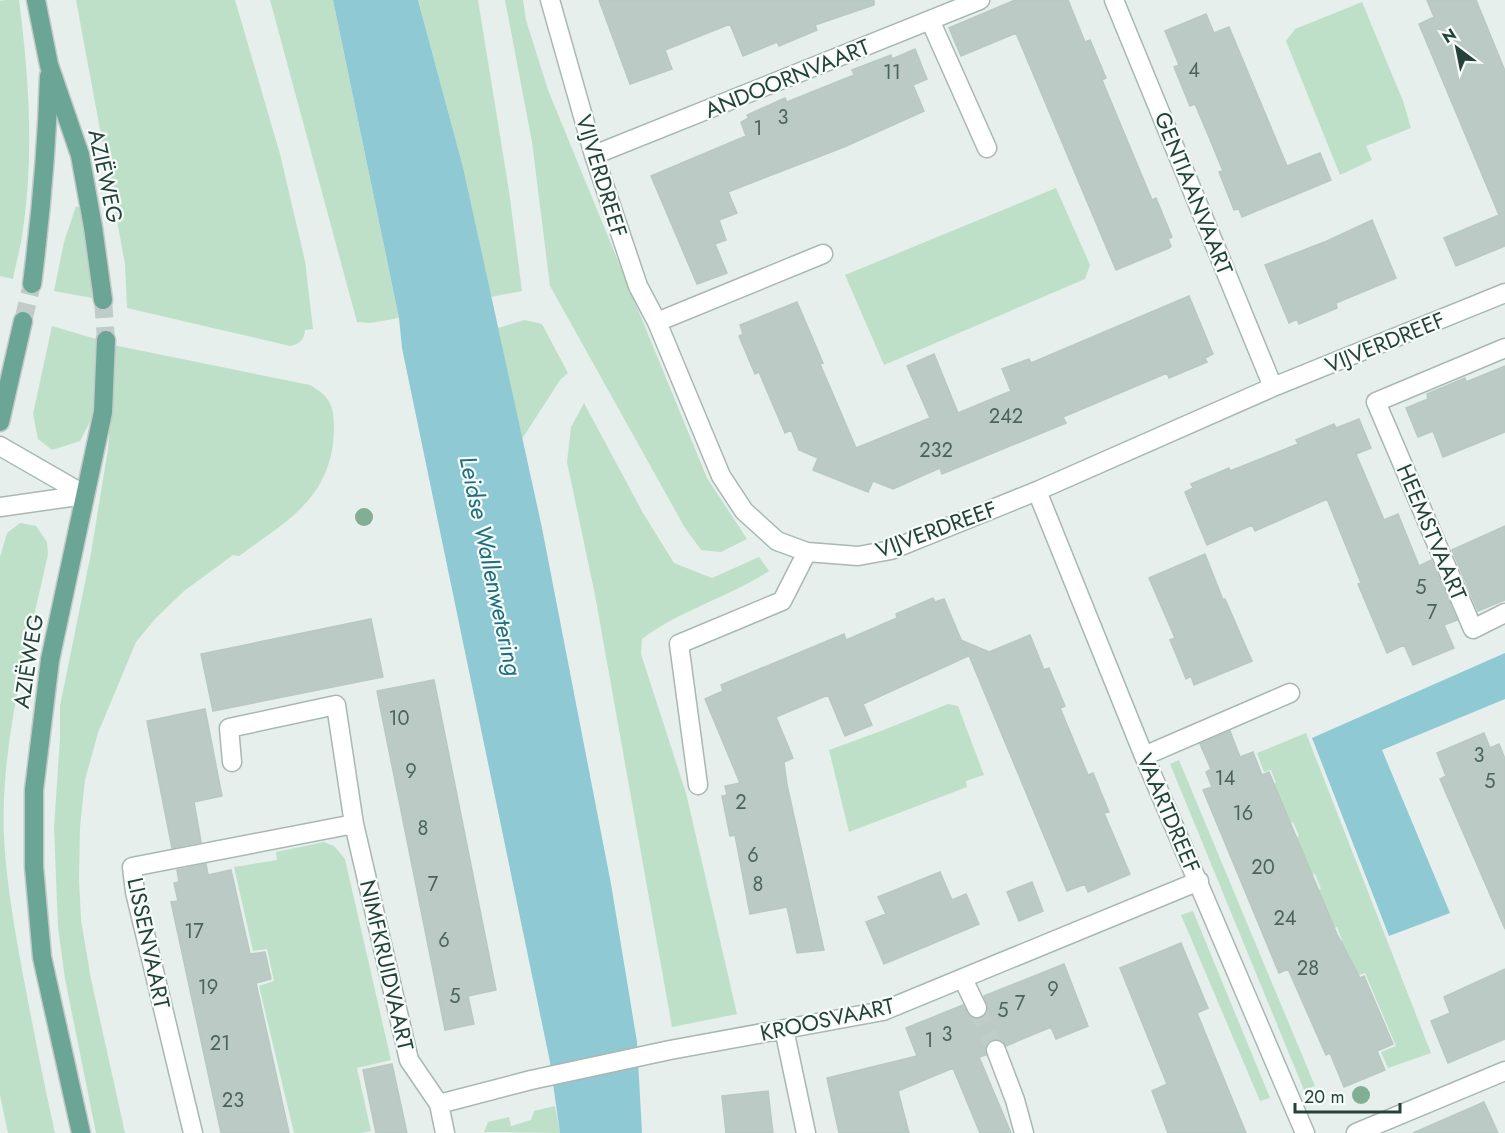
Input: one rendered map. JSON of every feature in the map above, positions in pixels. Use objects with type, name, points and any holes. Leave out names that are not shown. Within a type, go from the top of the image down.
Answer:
[{"type":"main road","name":"AZIËWEG","points":[[36,0],[49,65],[80,155],[103,300]]},
{"type":"main road","name":"AZIËWEG","points":[[32,284],[43,200],[49,65]]},
{"type":"main road","points":[[0,422],[23,321]]},
{"type":"main road","name":"AZIËWEG","points":[[81,1133],[42,957],[34,867],[34,790],[50,660],[103,412],[106,340]]},
{"type":"street","name":"VIJVERDREEF","points":[[550,0],[594,155],[638,286],[657,322],[721,476],[744,511],[777,541],[807,552],[858,556],[891,550],[1037,491],[1274,387],[1505,293]]},
{"type":"street","name":"ANDOORNVAART","points":[[594,155],[980,0]]},
{"type":"street","name":"GENTIAANVAART","points":[[1114,0],[1274,387]]},
{"type":"street","points":[[930,20],[987,148]]},
{"type":"street","points":[[657,322],[823,254]]},
{"type":"street","name":"HEEMSTVAART","points":[[1505,348],[1376,402],[1473,629],[1505,613]]},
{"type":"street","points":[[0,446],[85,495]]},
{"type":"street","name":"VAARTDREEF","points":[[1037,491],[1144,756],[1305,1133]]},
{"type":"street","points":[[0,507],[85,495]]},
{"type":"street","points":[[698,784],[679,644],[782,601],[807,552]]},
{"type":"street","points":[[1144,756],[1290,693]]},
{"type":"street","name":"NIMFKRUIDVAART","points":[[232,762],[229,728],[336,705],[354,824],[409,1060],[439,1104],[445,1133]]},
{"type":"street","name":"LISSENVAART","points":[[193,1133],[135,892],[132,867],[354,824]]},
{"type":"street","name":"KROOSVAART","points":[[439,1104],[531,1080],[883,1011],[1198,881]]},
{"type":"street","points":[[963,979],[977,1008]]},
{"type":"street","points":[[784,1029],[806,1133]]},
{"type":"street","points":[[996,1050],[1015,1100],[1024,1133]]},
{"type":"street","points":[[1356,1133],[1505,1071]]},
{"type":"green space","points":[[19,0],[29,115],[26,201],[22,236],[13,279],[0,276],[0,1]]},
{"type":"green space","points":[[76,0],[235,0],[280,154],[305,261],[313,329],[305,330],[299,343],[290,346],[127,308],[125,264]]},
{"type":"green space","points":[[270,0],[333,0],[399,318],[370,323],[357,322]]},
{"type":"green space","points":[[418,0],[478,0],[509,191],[522,291],[491,297],[463,167]]},
{"type":"green space","points":[[505,0],[523,0],[526,20],[548,90],[707,478],[747,539],[721,552],[701,550],[685,528],[550,286],[532,142]]},
{"type":"green space","points":[[1362,2],[1403,101],[1411,128],[1366,146],[1372,160],[1340,175],[1286,41],[1295,29]]},
{"type":"green space","points":[[1056,188],[1090,265],[1085,279],[884,365],[845,275]]},
{"type":"green space","points":[[76,206],[82,209],[92,298],[54,291],[64,242]]},
{"type":"green space","points":[[524,320],[542,324],[568,373],[560,380],[522,439],[498,328]]},
{"type":"green space","points":[[52,326],[96,339],[93,416],[80,441],[52,450],[38,439],[33,414]]},
{"type":"green space","points":[[113,345],[310,385],[323,394],[330,403],[334,430],[325,473],[316,490],[304,505],[274,531],[239,556],[233,555],[184,591],[155,619],[136,642],[98,733],[85,780],[80,827],[81,920],[91,979],[125,1133],[96,1133],[65,979],[58,927],[54,828],[60,706],[91,553],[108,449]]},
{"type":"green space","points":[[584,403],[643,513],[674,563],[712,578],[759,557],[769,571],[738,589],[672,620],[642,639],[641,654],[686,793],[737,1014],[672,1027],[595,595],[567,462],[571,427]]},
{"type":"green space","points":[[20,523],[36,526],[47,542],[48,554],[24,659],[11,730],[6,766],[4,837],[8,883],[20,959],[55,1133],[8,1133],[0,1095],[0,557],[7,533]]},
{"type":"green space","points":[[948,704],[958,706],[984,775],[966,781],[967,787],[849,832],[829,750]]},
{"type":"green space","points":[[1306,733],[1431,1053],[1388,1068],[1381,1052],[1396,1046],[1365,973],[1350,978],[1334,943],[1342,940],[1337,927],[1331,929],[1314,891],[1321,889],[1315,874],[1308,876],[1291,839],[1299,836],[1293,822],[1286,824],[1269,785],[1276,783],[1271,770],[1264,772],[1257,753]]},
{"type":"green space","points":[[1179,760],[1315,1086],[1304,1090],[1170,764]]},
{"type":"green space","points":[[324,842],[334,846],[345,859],[391,1060],[357,1068],[371,1131],[361,1133],[294,1133],[259,986],[274,981],[267,949],[253,951],[234,867],[277,860],[276,852]]},
{"type":"green space","points":[[1193,911],[1270,1098],[1260,1101],[1181,915]]},
{"type":"green space","points":[[555,1106],[560,1133],[484,1132],[488,1122],[509,1117],[511,1126],[531,1120],[534,1111]]},
{"type":"water","name":"Leidse Wallenwetering","points":[[333,0],[418,0],[463,167],[542,528],[611,884],[637,1042],[642,1133],[560,1133],[550,1062],[402,348],[399,318]]},
{"type":"water","points":[[1505,653],[1505,699],[1382,750],[1450,913],[1389,936],[1312,738]]},
{"type":"building","points":[[599,0],[874,0],[874,5],[815,25],[817,30],[779,46],[777,42],[743,56],[730,24],[665,50],[672,69],[630,84]]},
{"type":"building","points":[[1015,0],[1068,0],[1085,42],[1090,40],[1106,78],[1102,80],[1152,200],[1156,198],[1172,237],[1168,239],[1171,246],[1169,248],[1116,270],[1016,33],[961,56],[949,28]]},
{"type":"building","points":[[1427,0],[1476,0],[1505,71],[1505,246],[1456,266],[1444,238],[1499,215],[1419,24],[1434,17]]},
{"type":"building","points":[[1206,14],[1214,33],[1229,27],[1287,166],[1320,153],[1331,180],[1242,217],[1239,209],[1234,210],[1219,172],[1223,171],[1209,137],[1195,104],[1190,106],[1174,67],[1179,65],[1165,31]]},
{"type":"building","points":[[915,49],[927,79],[913,85],[924,111],[844,147],[728,192],[737,213],[719,220],[726,240],[715,244],[727,273],[697,284],[651,176],[746,136],[741,122],[749,118],[747,115],[785,98],[787,102],[854,75],[852,70],[891,55],[892,59]]},
{"type":"building","points":[[1372,220],[1396,278],[1336,303],[1337,308],[1299,324],[1297,319],[1289,323],[1265,265],[1327,241]]},
{"type":"building","points":[[1189,296],[1213,354],[1205,358],[1207,362],[1169,378],[1167,373],[1063,417],[1066,423],[942,474],[940,468],[893,489],[873,481],[868,492],[813,470],[818,458],[799,450],[791,430],[785,433],[759,372],[755,374],[739,336],[743,334],[740,325],[797,302],[823,363],[820,364],[856,448],[930,418],[907,366],[934,354],[958,413],[1011,391],[1002,369],[1029,359],[1031,363]]},
{"type":"building","points":[[1505,366],[1505,432],[1443,457],[1433,431],[1418,437],[1406,408],[1428,399],[1427,394],[1465,378],[1466,382]]},
{"type":"building","points":[[1359,419],[1371,448],[1356,454],[1384,520],[1398,514],[1419,566],[1431,560],[1457,620],[1444,625],[1454,648],[1413,665],[1404,645],[1387,653],[1358,584],[1361,583],[1327,499],[1255,531],[1252,525],[1207,545],[1185,492],[1193,488],[1191,484],[1229,468],[1230,471],[1298,444],[1296,440],[1334,424],[1336,428]]},
{"type":"building","points":[[1505,526],[1505,600],[1478,611],[1452,550]]},
{"type":"building","points":[[1205,554],[1223,600],[1225,599],[1252,661],[1194,685],[1191,676],[1186,679],[1170,640],[1175,638],[1149,578]]},
{"type":"building","points":[[933,598],[935,602],[944,599],[968,656],[863,704],[872,725],[845,736],[828,695],[776,717],[793,758],[784,762],[787,785],[824,950],[797,953],[787,907],[750,914],[735,835],[730,836],[722,796],[727,795],[725,786],[740,783],[705,699],[723,691],[721,685],[844,634],[846,640],[897,618],[896,614]]},
{"type":"building","points":[[371,619],[383,677],[213,711],[201,654]]},
{"type":"building","points":[[1030,635],[1044,670],[1049,668],[1065,706],[1060,708],[1088,775],[1093,773],[1109,812],[1104,813],[1130,874],[1088,892],[1085,884],[1067,891],[963,641],[989,652]]},
{"type":"building","points":[[434,680],[496,990],[468,996],[474,1024],[445,1030],[377,691]]},
{"type":"building","points":[[205,709],[222,796],[194,802],[201,842],[172,848],[147,721]]},
{"type":"building","points":[[1230,731],[1240,757],[1253,752],[1262,775],[1269,772],[1337,934],[1360,978],[1364,976],[1393,1044],[1377,1051],[1385,1070],[1344,1087],[1330,1053],[1326,1055],[1288,969],[1279,973],[1203,790],[1212,787],[1206,772],[1211,769],[1200,744]]},
{"type":"building","points":[[1484,733],[1490,748],[1499,744],[1505,759],[1505,929],[1440,779],[1446,776],[1437,753]]},
{"type":"building","points":[[206,864],[208,875],[231,870],[250,954],[265,952],[271,979],[256,983],[289,1133],[221,1133],[171,902],[178,901],[174,883],[179,882],[177,870]]},
{"type":"building","points":[[940,872],[952,900],[966,894],[979,924],[884,964],[866,922],[886,914],[878,897]]},
{"type":"building","points":[[1032,882],[1043,911],[1019,921],[1007,892]]},
{"type":"building","points":[[1181,943],[1208,1008],[1197,1013],[1246,1133],[1168,1133],[1152,1091],[1167,1084],[1120,968]]},
{"type":"building","points":[[1064,964],[1088,1026],[1056,1039],[1051,1027],[1006,1046],[1003,1041],[993,1039],[987,1043],[986,1055],[979,1057],[1011,1133],[980,1133],[953,1068],[898,1091],[909,1133],[839,1133],[827,1078],[917,1056],[906,1028],[963,1005],[970,1017],[981,1018],[988,1009],[984,996]]},
{"type":"building","points":[[1505,969],[1505,1039],[1448,1063],[1431,1021],[1450,1013],[1444,997]]},
{"type":"building","points":[[392,1064],[407,1133],[376,1133],[363,1070]]},
{"type":"building","points":[[768,1091],[773,1133],[726,1133],[722,1096]]},
{"type":"building","points":[[1484,1102],[1498,1133],[1413,1133]]},
{"type":"tunnel","points":[[23,321],[32,284]]},
{"type":"tunnel","points":[[103,300],[106,340]]},
{"type":"tunnel","points":[[977,1008],[996,1050]]}]
